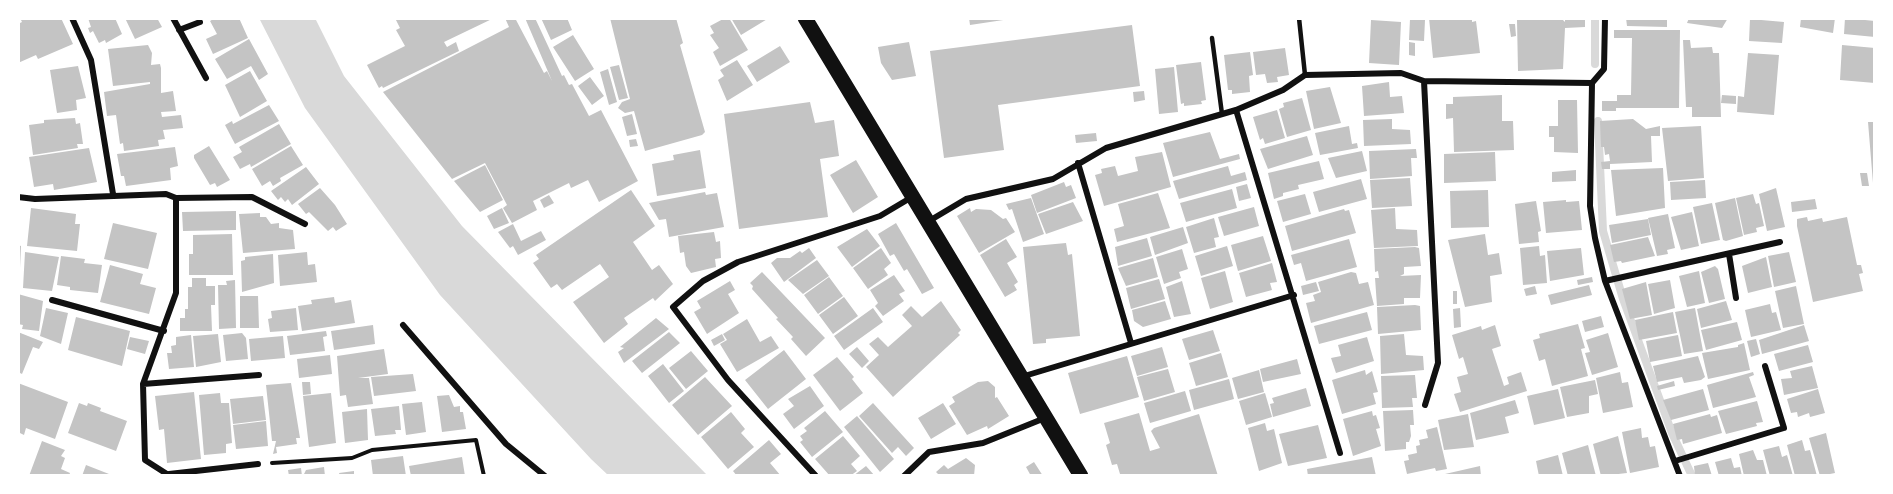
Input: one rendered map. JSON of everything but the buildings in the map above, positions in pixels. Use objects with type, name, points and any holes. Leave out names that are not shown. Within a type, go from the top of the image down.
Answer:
[{"type":"main road","points":[[806,18],[1080,476]]},
{"type":"street","points":[[72,18],[91,60],[113,194]]},
{"type":"street","points":[[172,18],[206,78]]},
{"type":"street","points":[[1605,18],[1604,69],[1592,83],[1590,206],[1605,281],[1680,476]]},
{"type":"street","points":[[179,30],[200,22]]},
{"type":"street","points":[[929,221],[966,199],[1053,179],[1106,148],[1236,110],[1283,90],[1305,75],[1401,73],[1424,81],[1592,83]]},
{"type":"street","points":[[1424,81],[1438,363],[1425,405]]},
{"type":"street","points":[[1236,110],[1294,295],[1340,453]]},
{"type":"street","points":[[1078,163],[1131,343]]},
{"type":"street","points":[[18,197],[34,199],[113,194],[165,194],[176,198],[252,196],[305,224]]},
{"type":"street","points":[[816,476],[728,380],[672,307],[703,281],[738,262],[880,216],[914,196]]},
{"type":"street","points":[[176,198],[176,292],[164,331],[143,384],[145,460],[170,475],[258,464]]},
{"type":"street","points":[[1605,281],[1780,242]]},
{"type":"street","points":[[1729,254],[1736,298]]},
{"type":"street","points":[[1021,377],[1294,295]]},
{"type":"street","points":[[52,300],[164,331]]},
{"type":"street","points":[[403,325],[506,444],[545,476]]},
{"type":"street","points":[[1675,461],[1784,428],[1765,366]]},
{"type":"street","points":[[143,384],[259,375]]},
{"type":"street","points":[[904,476],[929,452],[983,443],[1045,418]]},
{"type":"lane","points":[[1299,18],[1305,75]]},
{"type":"lane","points":[[1212,38],[1222,114]]},
{"type":"path","points":[[258,464],[352,458],[372,450],[476,440],[484,476]]},
{"type":"shaded area","points":[[259,18],[315,18],[344,76],[462,226],[708,476],[609,476],[591,459],[440,295],[305,108]]},
{"type":"waterway","points":[[1595,18],[1595,64]]},
{"type":"waterway","points":[[1598,121],[1603,231],[1623,299],[1672,433],[1692,476]]}]
